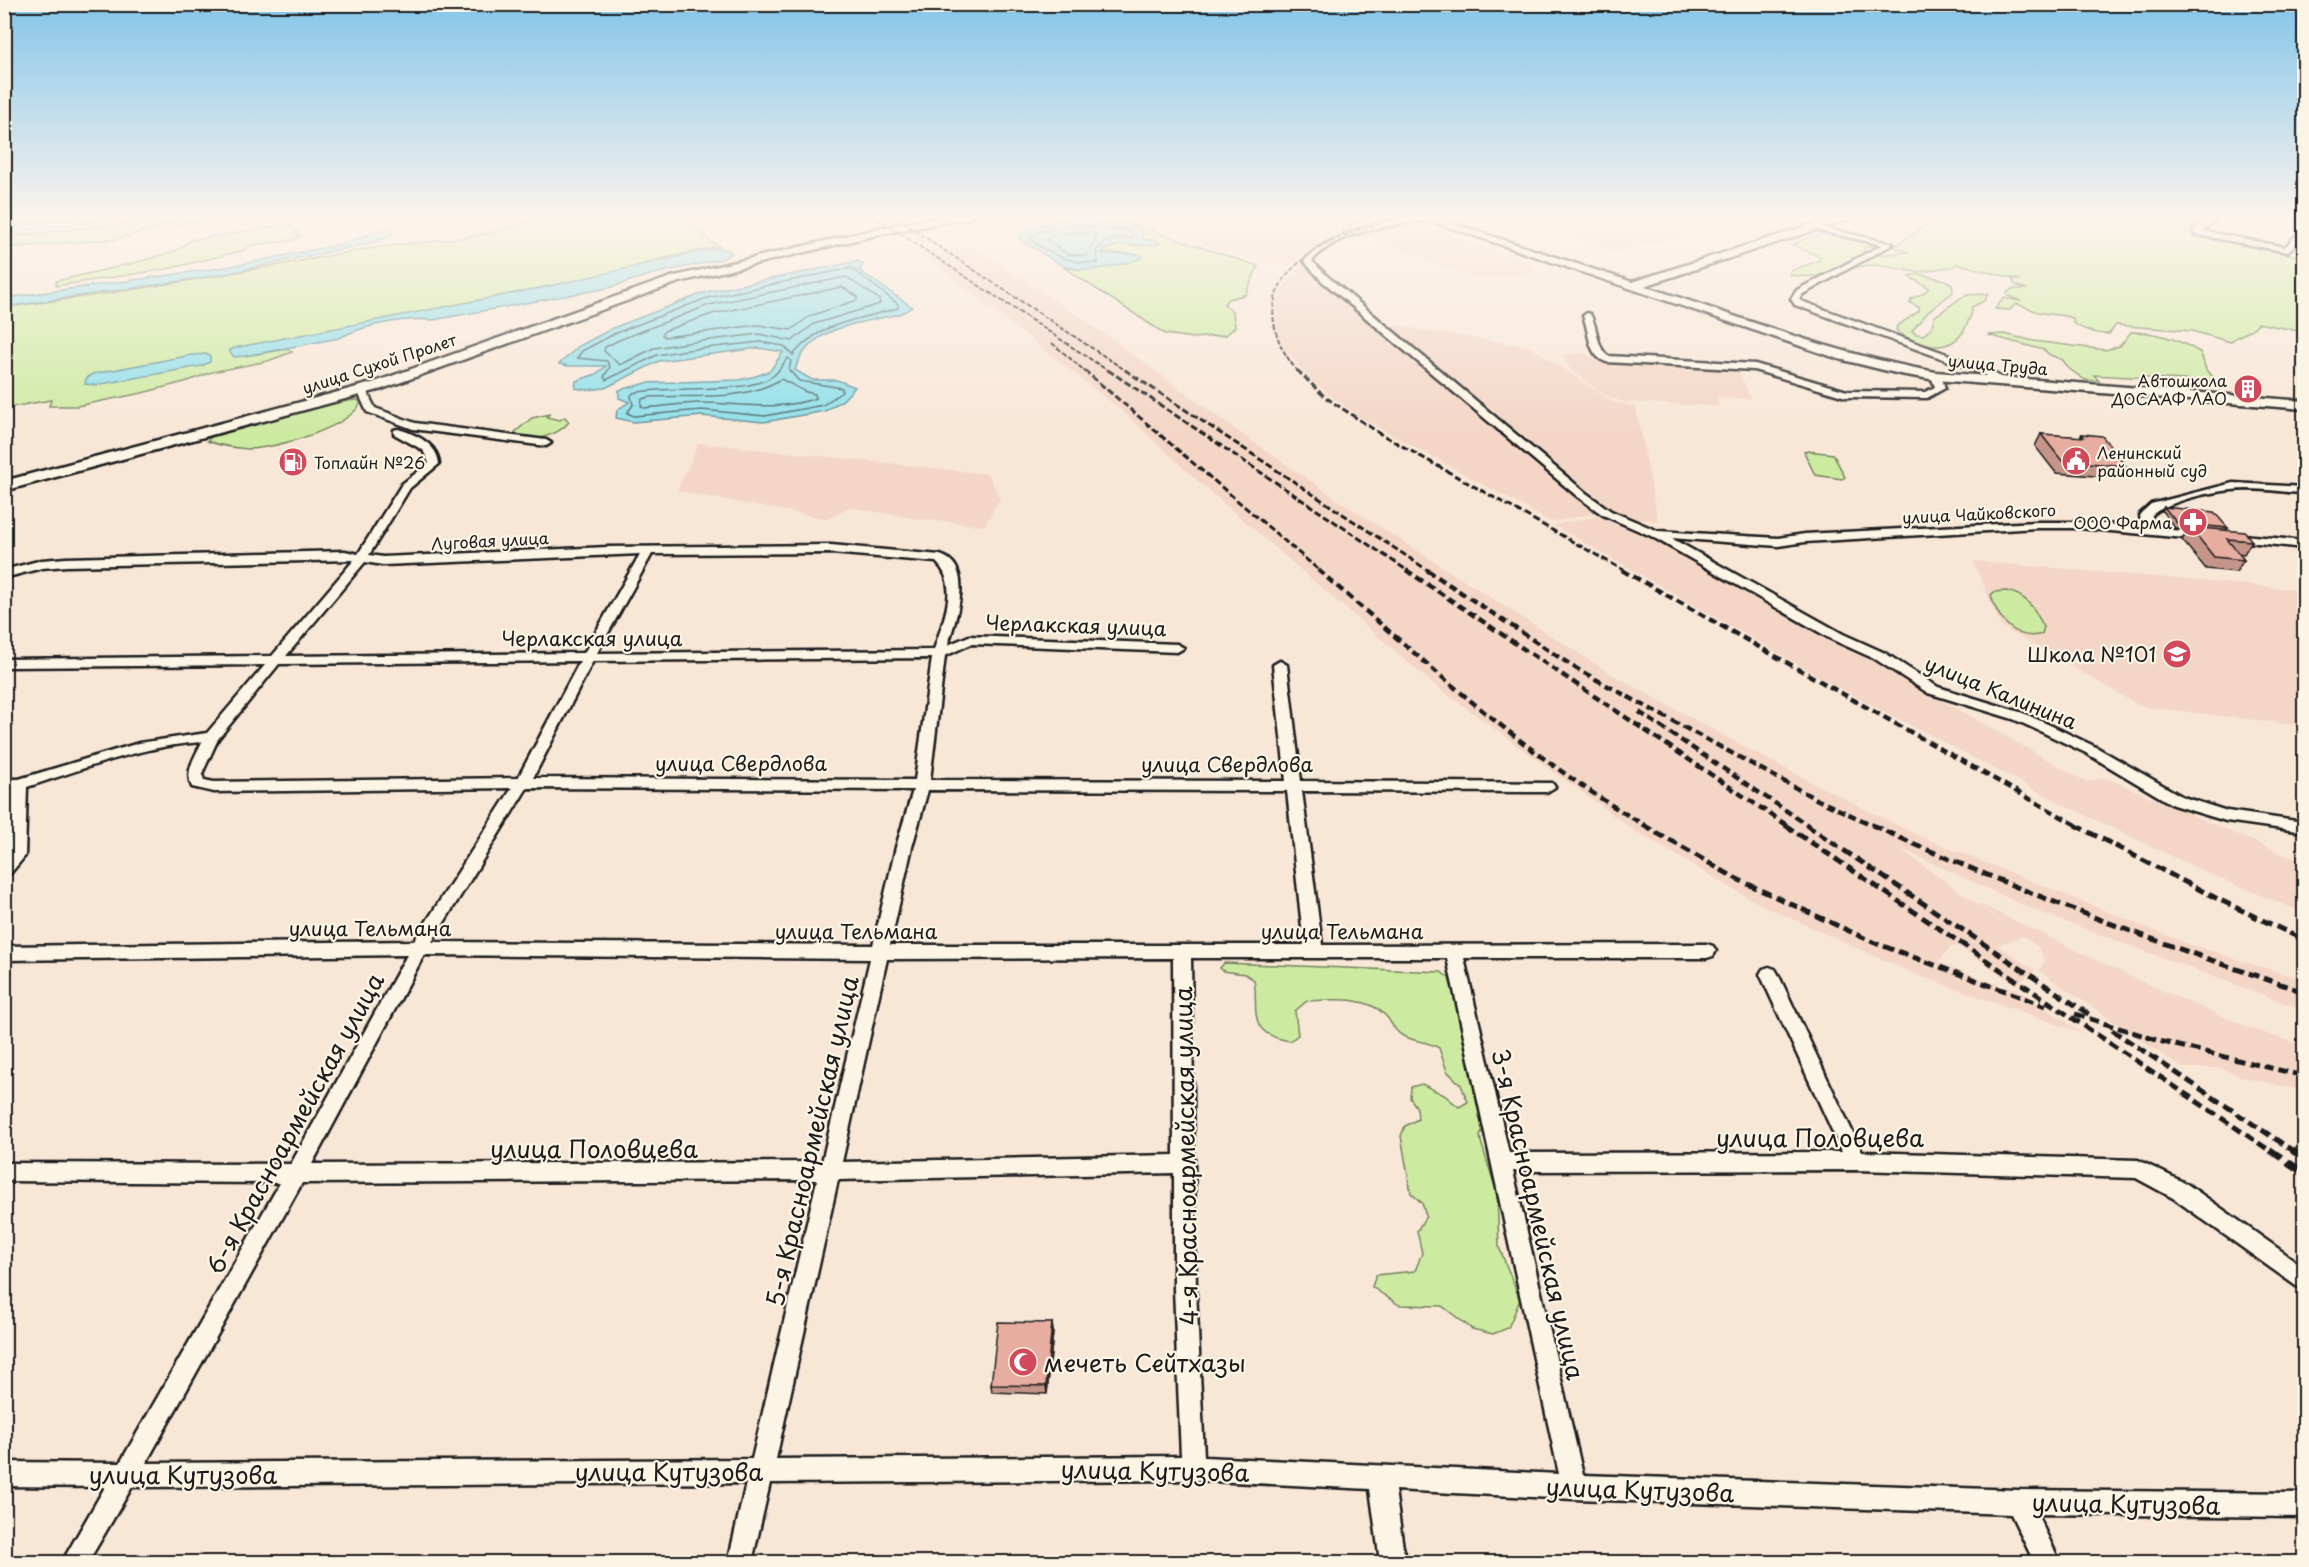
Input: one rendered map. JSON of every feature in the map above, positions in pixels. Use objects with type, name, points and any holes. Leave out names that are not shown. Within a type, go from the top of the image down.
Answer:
[{"type":"main road","name":"улица Сухой Пролет","points":[[4,486],[362,390],[648,288]]},
{"type":"main road","points":[[1643,288],[1844,356],[1936,376]]},
{"type":"main road","name":"улица Труда","points":[[1936,376],[2304,405]]},
{"type":"street","name":"улица Калинина","points":[[1337,288],[1582,495],[1607,513],[1655,534],[1838,637],[1880,656],[1933,690],[2018,716],[2047,729],[2101,755],[2178,801],[2226,816],[2304,827]]},
{"type":"street","points":[[1807,288],[1800,292],[1795,299],[1798,303],[1985,371],[2003,383]]},
{"type":"street","name":"улица Труда","points":[[1587,316],[1593,330],[1593,339],[1603,357],[1755,367],[1846,394],[1858,395],[1927,395],[1940,388],[1936,376]]},
{"type":"street","points":[[362,390],[371,410],[413,426],[546,443]]},
{"type":"street","points":[[4,870],[17,856],[12,784],[145,747],[188,737],[210,736],[361,559],[406,486],[434,464],[435,456],[431,450],[398,432],[413,426]]},
{"type":"street","points":[[2150,531],[2145,524],[2146,513],[2155,506],[2179,498],[2232,486],[2302,490]]},
{"type":"street","name":"улица Чайковского","points":[[1655,534],[1778,542],[1805,538],[2037,525],[2079,525],[2304,545]]},
{"type":"street","name":"Луговая улица","points":[[4,574],[42,564],[345,555],[361,559],[443,559],[467,556],[608,551],[831,549],[940,559]]},
{"type":"street","name":"6-я Красноармейская улица","points":[[74,1563],[296,1174],[419,948],[523,783],[588,658],[647,552]]},
{"type":"street","name":"5-я Красноармейская улица","points":[[741,1563],[904,847],[922,784],[939,654],[956,596],[951,570],[940,559]]},
{"type":"street","name":"Черлакская улица","points":[[4,663],[939,654],[969,640],[1177,648]]},
{"type":"street","points":[[1280,664],[1314,953]]},
{"type":"street","name":"улица Свердлова","points":[[210,736],[195,774],[197,783],[214,787],[523,783],[1546,787]]},
{"type":"street","name":"улица Тельмана","points":[[4,953],[419,948],[880,952],[1707,951]]},
{"type":"street","name":"4-я Красноармейская улица","points":[[1182,952],[1185,1289],[1193,1468]]},
{"type":"street","name":"3-я Красноармейская улица","points":[[1454,952],[1574,1486]]},
{"type":"street","points":[[1769,974],[1856,1161]]},
{"type":"street","name":"улица Половцева","points":[[1502,1162],[1856,1161],[2138,1169],[2180,1191],[2304,1279]]},
{"type":"street","name":"улица Половцева","points":[[4,1172],[296,1174],[831,1172],[1184,1164]]},
{"type":"street","name":"улица Кутузова","points":[[4,1474],[1193,1468],[1574,1486],[2018,1502],[2304,1505]]},
{"type":"street","points":[[1381,1477],[1392,1563]]},
{"type":"street","points":[[2018,1502],[2047,1563]]},
{"type":"shaded area","points":[[965,288],[1036,288],[1101,331],[1246,437],[1344,504],[1613,675],[1780,766],[1919,836],[2188,944],[2304,980],[2304,1010],[2036,911],[1897,847],[2007,925],[1978,903],[2136,979],[2252,1029],[2304,1046],[2304,1091],[2243,1077],[2219,1068],[2182,1068],[2039,971],[2045,961],[2038,947],[2023,936],[1997,945],[2035,970],[2016,985],[1958,946],[1951,947],[1938,962],[2004,987],[2016,988],[2084,1034],[1914,974],[1757,903],[1635,831],[1433,684],[1191,475],[1120,409]]},
{"type":"shaded area","points":[[1282,288],[1331,288],[1373,322],[1530,347],[1613,402],[1636,406],[1658,521],[1611,517],[1597,513],[1551,522],[1358,416],[1314,383],[1287,353],[1275,329],[1275,306]]},
{"type":"shaded area","points":[[1585,353],[1597,361],[1737,368],[1751,399],[1716,397],[1719,406],[1623,402],[1604,395],[1568,367],[1563,355]]},
{"type":"shaded area","points":[[699,443],[988,474],[1000,499],[984,526],[912,518],[849,507],[828,519],[677,491]]},
{"type":"shaded area","points":[[1598,516],[1645,533],[2087,782],[2104,777],[2304,863],[2304,913],[2209,874],[2068,807],[1839,688],[1553,525]]},
{"type":"shaded area","name":"Школа №101","points":[[1973,561],[2304,590],[2304,726],[2140,706],[2001,626]]},
{"type":"green space","points":[[538,288],[391,318],[244,356],[288,349],[292,352],[268,361],[212,372],[142,393],[77,406],[49,406],[51,400],[5,408],[4,307],[136,289]]},
{"type":"green space","points":[[1095,288],[1248,288],[1245,295],[1228,299],[1224,304],[1233,312],[1235,327],[1226,335],[1193,338],[1165,334]]},
{"type":"green space","points":[[1929,288],[1953,288],[1953,292],[1928,312],[1912,331],[1924,335],[1932,327],[1934,317],[1961,298],[1967,295],[1988,294],[1984,301],[1972,307],[1972,314],[1961,334],[1944,345],[1934,346],[1914,341],[1896,330],[1897,326],[1919,311],[1919,307],[1910,303],[1911,299]]},
{"type":"green space","points":[[2024,288],[2304,288],[2304,332],[2258,323],[2251,330],[2230,342],[2192,331],[2116,325],[2109,334],[2081,328],[2073,323],[2073,318],[2038,312],[2016,304],[2010,310],[1995,309],[2004,298],[2021,301],[2008,296],[2007,293],[2012,289],[2027,289]]},
{"type":"green space","points":[[2131,332],[2159,335],[2193,348],[2201,353],[2206,370],[2214,378],[2208,381],[2094,375],[2099,381],[2085,380],[2068,368],[2063,360],[2044,350],[1988,335],[2004,334],[2034,341],[2105,350],[2120,346]]},
{"type":"green space","points":[[357,400],[361,402],[342,420],[292,441],[248,449],[207,441],[214,434],[222,431],[340,402]]},
{"type":"green space","points":[[550,414],[546,417],[560,420],[565,417],[569,422],[558,431],[543,437],[528,438],[515,432],[532,418]]},
{"type":"green space","points":[[1804,452],[1833,454],[1845,477],[1842,479],[1815,475]]},
{"type":"green space","points":[[2006,591],[2025,599],[2044,627],[2042,634],[2024,635],[2016,632],[2003,620],[1991,595],[1994,592]]},
{"type":"green space","points":[[1224,963],[1441,972],[1449,978],[1490,1117],[1480,1135],[1481,1142],[1497,1193],[1499,1247],[1520,1300],[1508,1328],[1493,1334],[1472,1329],[1442,1306],[1399,1305],[1372,1287],[1376,1275],[1415,1271],[1422,1253],[1417,1231],[1426,1216],[1422,1203],[1411,1193],[1401,1136],[1405,1126],[1418,1119],[1417,1108],[1410,1098],[1411,1087],[1422,1084],[1444,1095],[1459,1107],[1468,1102],[1461,1085],[1447,1071],[1439,1048],[1403,1036],[1385,1015],[1369,1004],[1348,1000],[1307,1001],[1295,1011],[1298,1035],[1290,1041],[1276,1038],[1260,1027],[1257,1019],[1254,980],[1245,974],[1223,971],[1220,968]]},
{"type":"water","points":[[76,288],[132,288],[5,307],[5,298]]},
{"type":"water","points":[[540,288],[607,288],[433,320],[385,323],[339,338],[244,356],[234,357],[229,351],[234,348]]},
{"type":"water","points":[[725,288],[885,288],[912,307],[905,312],[829,332],[818,339],[800,357],[795,370],[812,380],[837,380],[855,387],[843,400],[825,411],[764,422],[702,416],[633,422],[616,418],[617,410],[629,402],[619,398],[619,390],[647,383],[739,380],[770,371],[783,352],[759,348],[659,361],[605,388],[588,390],[575,388],[576,381],[596,374],[606,366],[559,364],[579,346],[613,328],[706,292]]},
{"type":"water","points":[[206,354],[210,356],[210,362],[201,366],[96,385],[85,384],[86,379],[92,374]]},
{"type":"building","points":[[2041,434],[2102,436],[2126,466],[2062,461]]},
{"type":"building","name":"ООО Фарма","points":[[2164,507],[2214,512],[2228,528],[2177,523]]},
{"type":"building","points":[[2190,527],[2245,532],[2252,541],[2227,539],[2244,560],[2214,557]]},
{"type":"building","name":"мечеть Сейтхазы","points":[[998,1322],[1052,1323],[1046,1386],[991,1385]]},
{"type":"railway","points":[[983,288],[1110,372]]},
{"type":"railway","points":[[1001,288],[1128,372]]},
{"type":"railway","points":[[1280,288],[1275,299],[1274,323],[1277,337],[1298,372]]},
{"type":"railway","points":[[1052,343],[1086,372]]},
{"type":"railway","points":[[1084,370],[1320,571]]},
{"type":"railway","points":[[1108,370],[1408,571]]},
{"type":"railway","points":[[1125,370],[1429,571]]},
{"type":"railway","points":[[1297,370],[1325,397],[1379,433],[1625,571]]},
{"type":"railway","points":[[1318,570],[1476,706],[1559,769],[1646,826]]},
{"type":"railway","points":[[1406,570],[1788,826]]},
{"type":"railway","points":[[1427,570],[1577,669],[1818,800],[1875,826]]},
{"type":"railway","points":[[1622,570],[2078,826]]},
{"type":"railway","points":[[1639,712],[1809,826]]},
{"type":"railway","points":[[1643,825],[1737,879],[1875,943],[2046,1006]]},
{"type":"railway","points":[[1785,825],[2272,1152]]},
{"type":"railway","points":[[1806,825],[2090,1015]]},
{"type":"railway","points":[[1872,825],[1925,849],[2086,914],[2304,992]]},
{"type":"railway","points":[[2075,825],[2216,898],[2304,940]]},
{"type":"railway","points":[[2075,1014],[2163,1042],[2304,1076]]},
{"type":"railway","points":[[2112,1030],[2304,1158]]},
{"type":"railway","points":[[2270,1150],[2304,1173]]},
{"type":"place","name":"Автошкола ДОСААФ ЛАО","points":[[2248,389]]},
{"type":"place","name":"Ленинский районный суд","points":[[2076,461]]},
{"type":"place","name":"Топлайн №26","points":[[293,462]]},
{"type":"place","name":"ООО Фарма","points":[[2193,522]]},
{"type":"place","name":"Школа №101","points":[[2177,654]]},
{"type":"place","name":"мечеть Сейтхазы","points":[[1023,1362]]}]
